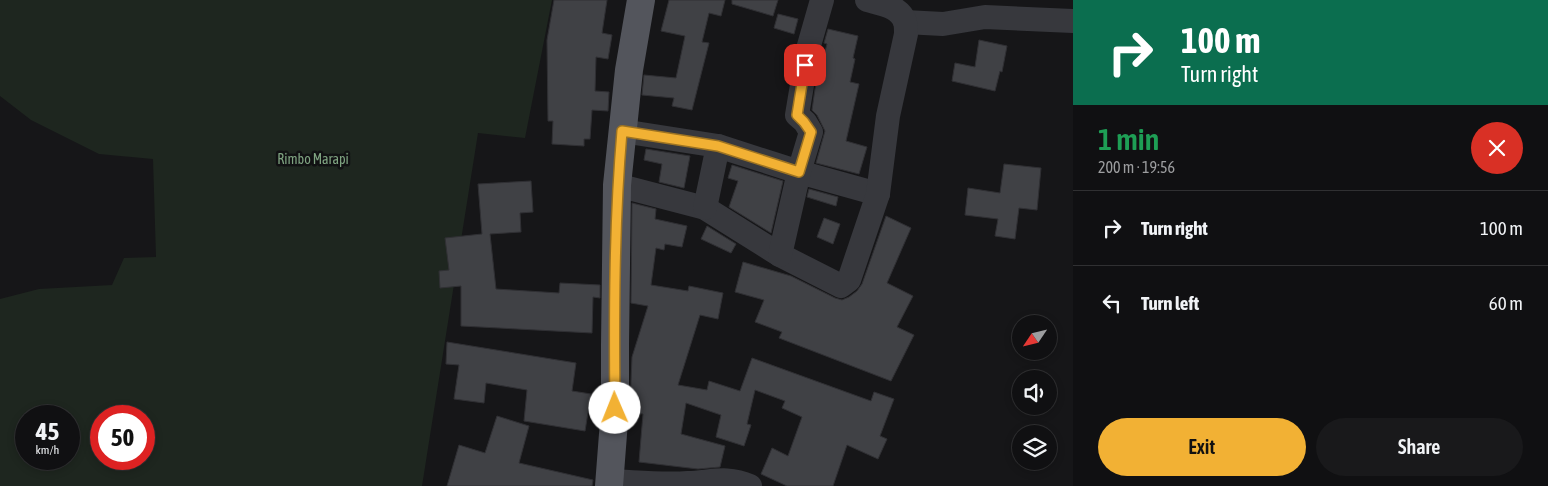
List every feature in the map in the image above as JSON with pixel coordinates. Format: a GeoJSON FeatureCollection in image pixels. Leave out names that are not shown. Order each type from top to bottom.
{"type":"FeatureCollection","features":[{"type":"Feature","properties":{"kind":"main road"},"geometry":{"type":"LineString","coordinates":[[610,484],[615,408],[614,345],[617,185],[629,70],[641,0]]}},
{"type":"Feature","properties":{"kind":"street"},"geometry":{"type":"LineString","coordinates":[[780,256],[799,172],[811,132],[797,115],[808,49],[822,0]]}},
{"type":"Feature","properties":{"kind":"street"},"geometry":{"type":"LineString","coordinates":[[617,185],[705,208],[780,256],[841,286],[849,280],[878,194],[888,116],[906,34],[905,22],[899,12],[888,6],[867,0]]}},
{"type":"Feature","properties":{"kind":"street"},"geometry":{"type":"LineString","coordinates":[[905,22],[943,24],[985,17],[1073,21]]}},
{"type":"Feature","properties":{"kind":"street"},"geometry":{"type":"LineString","coordinates":[[622,131],[718,146],[799,172],[878,194]]}},
{"type":"Feature","properties":{"kind":"street"},"geometry":{"type":"LineString","coordinates":[[705,208],[718,146]]}},
{"type":"Feature","properties":{"kind":"street"},"geometry":{"type":"LineString","coordinates":[[610,484],[688,484],[728,480],[738,481],[750,486]]}},
{"type":"Feature","properties":{"kind":"green space","name":"Rimbo Marapi"},"geometry":{"type":"Polygon","coordinates":[[[0,0],[552,0],[525,138],[478,133],[422,486],[0,486],[0,299],[39,289],[112,285],[124,258],[156,257],[153,159],[99,154],[31,120],[0,96],[0,0]]]}},
{"type":"Feature","properties":{"kind":"building"},"geometry":{"type":"Polygon","coordinates":[[[554,0],[607,0],[602,33],[612,35],[608,59],[596,57],[595,91],[609,92],[608,111],[592,110],[590,139],[584,139],[584,146],[552,144],[553,121],[548,121],[547,40],[554,0]]]}},
{"type":"Feature","properties":{"kind":"building"},"geometry":{"type":"Polygon","coordinates":[[[669,0],[725,0],[721,16],[709,13],[702,42],[709,43],[692,110],[672,106],[674,98],[642,95],[644,75],[676,78],[685,36],[661,31],[669,0]]]}},
{"type":"Feature","properties":{"kind":"building"},"geometry":{"type":"Polygon","coordinates":[[[732,0],[778,0],[773,16],[732,4],[732,0]]]}},
{"type":"Feature","properties":{"kind":"building"},"geometry":{"type":"Polygon","coordinates":[[[778,14],[798,19],[794,34],[774,28],[778,14]]]}},
{"type":"Feature","properties":{"kind":"building"},"geometry":{"type":"Polygon","coordinates":[[[828,29],[858,36],[850,82],[859,84],[846,141],[867,147],[859,174],[816,163],[825,131],[817,115],[812,110],[815,89],[827,44],[824,43],[828,29]]]}},
{"type":"Feature","properties":{"kind":"building"},"geometry":{"type":"Polygon","coordinates":[[[979,40],[1007,46],[1002,72],[1000,71],[995,91],[952,81],[955,63],[975,67],[979,40]]]}},
{"type":"Feature","properties":{"kind":"building"},"geometry":{"type":"Polygon","coordinates":[[[646,149],[690,156],[684,188],[659,182],[662,164],[644,160],[646,149]]]}},
{"type":"Feature","properties":{"kind":"building"},"geometry":{"type":"Polygon","coordinates":[[[1004,164],[1041,168],[1037,210],[1019,208],[1015,239],[995,236],[998,219],[965,215],[968,188],[1000,193],[1004,164]]]}},
{"type":"Feature","properties":{"kind":"building"},"geometry":{"type":"Polygon","coordinates":[[[732,165],[783,181],[771,233],[729,207],[738,181],[728,178],[732,165]]]}},
{"type":"Feature","properties":{"kind":"building"},"geometry":{"type":"Polygon","coordinates":[[[531,181],[533,212],[520,213],[521,232],[490,234],[496,289],[559,293],[560,283],[600,285],[600,298],[593,297],[592,333],[461,326],[461,286],[440,288],[439,271],[449,270],[445,238],[482,234],[478,184],[531,181]]]}},
{"type":"Feature","properties":{"kind":"building"},"geometry":{"type":"Polygon","coordinates":[[[809,189],[838,197],[836,206],[807,197],[809,189]]]}},
{"type":"Feature","properties":{"kind":"building"},"geometry":{"type":"Polygon","coordinates":[[[632,203],[656,209],[655,219],[687,226],[682,247],[665,244],[664,250],[656,248],[651,285],[688,291],[689,286],[723,293],[718,319],[700,315],[678,385],[707,390],[709,381],[740,391],[752,358],[871,401],[874,392],[894,399],[880,436],[887,439],[878,459],[847,445],[833,486],[787,486],[761,474],[772,448],[788,456],[802,417],[782,408],[785,401],[755,390],[747,424],[751,425],[744,446],[716,437],[721,415],[686,403],[681,434],[725,446],[720,467],[698,469],[639,462],[643,414],[630,413],[632,357],[648,306],[631,303],[632,203]]]}},
{"type":"Feature","properties":{"kind":"building"},"geometry":{"type":"Polygon","coordinates":[[[886,216],[911,228],[887,283],[913,296],[897,327],[914,335],[891,381],[779,338],[782,332],[755,322],[764,300],[735,292],[743,262],[791,276],[835,298],[842,300],[849,297],[862,284],[886,216]]]}},
{"type":"Feature","properties":{"kind":"building"},"geometry":{"type":"Polygon","coordinates":[[[824,218],[840,224],[833,244],[817,237],[824,218]]]}},
{"type":"Feature","properties":{"kind":"building"},"geometry":{"type":"Polygon","coordinates":[[[707,226],[736,244],[731,253],[701,239],[707,226]]]}},
{"type":"Feature","properties":{"kind":"building"},"geometry":{"type":"Polygon","coordinates":[[[447,342],[576,363],[572,391],[591,394],[585,431],[524,421],[527,390],[486,383],[484,403],[454,399],[459,365],[446,364],[447,342]]]}},
{"type":"Feature","properties":{"kind":"building"},"geometry":{"type":"Polygon","coordinates":[[[497,416],[529,426],[519,463],[593,480],[592,486],[447,486],[459,445],[485,453],[497,416]]]}},
{"type":"Feature","properties":{"kind":"route"},"geometry":{"type":"LineString","coordinates":[[615,408],[614,345],[617,185],[622,131],[718,146],[799,172],[811,132],[797,115],[805,65]]}}]}
